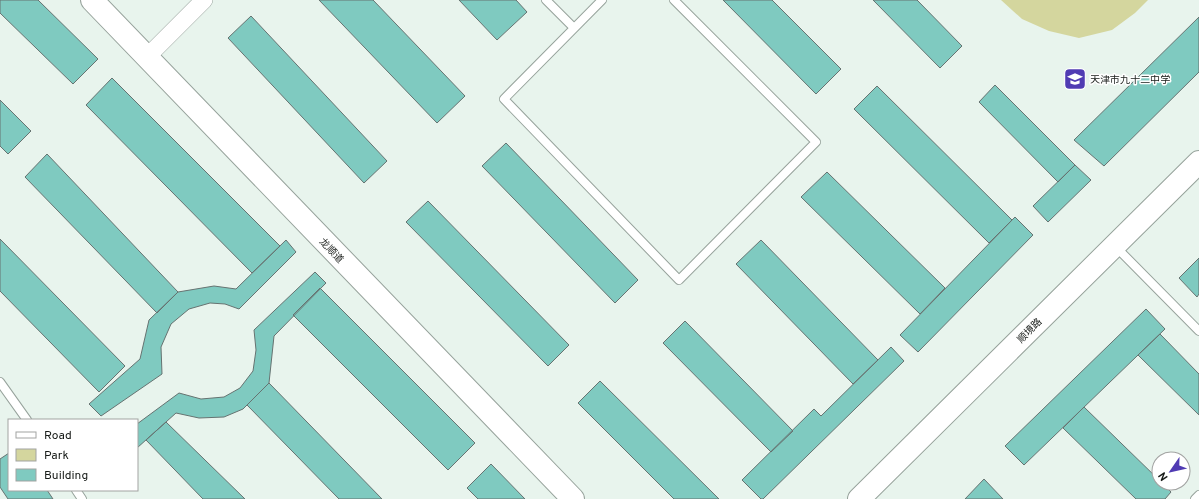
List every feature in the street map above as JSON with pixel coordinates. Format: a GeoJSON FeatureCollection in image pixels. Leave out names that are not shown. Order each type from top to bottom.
{"type":"FeatureCollection","features":[{"type":"Feature","properties":{"kind":"street","name":"龙顺道"},"geometry":{"type":"LineString","coordinates":[[92,0],[573,499]]}},
{"type":"Feature","properties":{"kind":"street"},"geometry":{"type":"LineString","coordinates":[[147,57],[204,0]]}},
{"type":"Feature","properties":{"kind":"street","name":"顺境路"},"geometry":{"type":"LineString","coordinates":[[859,499],[1199,162]]}},
{"type":"Feature","properties":{"kind":"lane"},"geometry":{"type":"LineString","coordinates":[[546,0],[574,28]]}},
{"type":"Feature","properties":{"kind":"lane"},"geometry":{"type":"LineString","coordinates":[[602,0],[504,99],[679,280],[816,142],[674,0]]}},
{"type":"Feature","properties":{"kind":"lane"},"geometry":{"type":"LineString","coordinates":[[1115,245],[1199,331]]}},
{"type":"Feature","properties":{"kind":"lane"},"geometry":{"type":"LineString","coordinates":[[0,382],[26,419]]}},
{"type":"Feature","properties":{"kind":"lane"},"geometry":{"type":"LineString","coordinates":[[1195,499],[1199,494]]}},
{"type":"Feature","properties":{"kind":"green space"},"geometry":{"type":"Polygon","coordinates":[[[1001,0],[1148,0],[1135,13],[1112,30],[1079,38],[1049,31],[1022,19],[1001,0]]]}},
{"type":"Feature","properties":{"kind":"building"},"geometry":{"type":"Polygon","coordinates":[[[0,0],[38,0],[98,59],[73,84],[0,13],[0,0]]]}},
{"type":"Feature","properties":{"kind":"building"},"geometry":{"type":"Polygon","coordinates":[[[319,0],[373,0],[465,96],[437,123],[319,0]]]}},
{"type":"Feature","properties":{"kind":"building"},"geometry":{"type":"Polygon","coordinates":[[[459,0],[516,0],[527,12],[497,40],[459,0]]]}},
{"type":"Feature","properties":{"kind":"building"},"geometry":{"type":"Polygon","coordinates":[[[723,0],[772,0],[841,69],[816,94],[723,0]]]}},
{"type":"Feature","properties":{"kind":"building"},"geometry":{"type":"Polygon","coordinates":[[[873,0],[917,0],[962,46],[940,68],[873,0]]]}},
{"type":"Feature","properties":{"kind":"building"},"geometry":{"type":"Polygon","coordinates":[[[251,16],[387,161],[364,183],[228,38],[251,16]]]}},
{"type":"Feature","properties":{"kind":"building"},"geometry":{"type":"Polygon","coordinates":[[[1199,17],[1199,72],[1104,166],[1074,140],[1199,17]]]}},
{"type":"Feature","properties":{"kind":"building"},"geometry":{"type":"Polygon","coordinates":[[[112,78],[280,246],[252,273],[86,105],[112,78]]]}},
{"type":"Feature","properties":{"kind":"building"},"geometry":{"type":"Polygon","coordinates":[[[995,85],[1075,165],[1058,182],[979,102],[995,85]]]}},
{"type":"Feature","properties":{"kind":"building"},"geometry":{"type":"Polygon","coordinates":[[[877,86],[1012,220],[989,243],[854,109],[877,86]]]}},
{"type":"Feature","properties":{"kind":"building"},"geometry":{"type":"Polygon","coordinates":[[[0,100],[31,131],[8,154],[0,146],[0,100]]]}},
{"type":"Feature","properties":{"kind":"building"},"geometry":{"type":"Polygon","coordinates":[[[506,143],[638,280],[615,303],[482,166],[506,143]]]}},
{"type":"Feature","properties":{"kind":"building"},"geometry":{"type":"Polygon","coordinates":[[[47,154],[178,292],[157,313],[25,177],[47,154]]]}},
{"type":"Feature","properties":{"kind":"building"},"geometry":{"type":"Polygon","coordinates":[[[1075,165],[1091,180],[1048,222],[1033,206],[1075,165]]]}},
{"type":"Feature","properties":{"kind":"building"},"geometry":{"type":"Polygon","coordinates":[[[827,172],[945,288],[920,314],[801,197],[827,172]]]}},
{"type":"Feature","properties":{"kind":"building"},"geometry":{"type":"Polygon","coordinates":[[[428,201],[569,345],[548,366],[406,222],[428,201]]]}},
{"type":"Feature","properties":{"kind":"building"},"geometry":{"type":"Polygon","coordinates":[[[1015,217],[1033,235],[918,352],[900,335],[1015,217]]]}},
{"type":"Feature","properties":{"kind":"building"},"geometry":{"type":"Polygon","coordinates":[[[0,239],[125,366],[99,392],[0,291],[0,239]]]}},
{"type":"Feature","properties":{"kind":"building"},"geometry":{"type":"Polygon","coordinates":[[[286,240],[296,252],[239,309],[225,304],[210,303],[189,309],[171,324],[161,347],[162,374],[101,416],[89,404],[140,359],[149,320],[178,292],[214,286],[236,289],[286,240]]]}},
{"type":"Feature","properties":{"kind":"building"},"geometry":{"type":"Polygon","coordinates":[[[761,240],[878,360],[853,384],[736,264],[761,240]]]}},
{"type":"Feature","properties":{"kind":"building"},"geometry":{"type":"Polygon","coordinates":[[[1199,258],[1199,294],[1197,297],[1179,278],[1199,258]]]}},
{"type":"Feature","properties":{"kind":"building"},"geometry":{"type":"Polygon","coordinates":[[[315,272],[326,283],[274,336],[269,383],[243,409],[224,417],[199,418],[176,413],[138,447],[138,423],[179,393],[201,399],[224,397],[240,388],[253,371],[256,350],[254,330],[315,272]]]}},
{"type":"Feature","properties":{"kind":"building"},"geometry":{"type":"Polygon","coordinates":[[[320,288],[475,443],[448,470],[293,315],[320,288]]]}},
{"type":"Feature","properties":{"kind":"building"},"geometry":{"type":"Polygon","coordinates":[[[1146,309],[1165,329],[1024,465],[1005,446],[1146,309]]]}},
{"type":"Feature","properties":{"kind":"building"},"geometry":{"type":"Polygon","coordinates":[[[685,321],[793,431],[771,452],[663,343],[685,321]]]}},
{"type":"Feature","properties":{"kind":"building"},"geometry":{"type":"Polygon","coordinates":[[[1160,334],[1199,374],[1199,415],[1138,355],[1160,334]]]}},
{"type":"Feature","properties":{"kind":"building"},"geometry":{"type":"Polygon","coordinates":[[[891,347],[904,361],[763,499],[761,499],[742,480],[814,409],[821,416],[891,347]]]}},
{"type":"Feature","properties":{"kind":"building"},"geometry":{"type":"Polygon","coordinates":[[[600,381],[719,499],[674,499],[578,403],[600,381]]]}},
{"type":"Feature","properties":{"kind":"building"},"geometry":{"type":"Polygon","coordinates":[[[269,383],[382,499],[339,499],[247,405],[269,383]]]}},
{"type":"Feature","properties":{"kind":"building"},"geometry":{"type":"Polygon","coordinates":[[[1084,407],[1151,472],[1151,491],[1171,492],[1165,499],[1136,499],[1063,428],[1084,407]]]}},
{"type":"Feature","properties":{"kind":"building"},"geometry":{"type":"Polygon","coordinates":[[[166,422],[245,499],[203,499],[146,440],[166,422]]]}},
{"type":"Feature","properties":{"kind":"building"},"geometry":{"type":"Polygon","coordinates":[[[8,454],[8,491],[48,491],[53,499],[8,499],[0,487],[0,459],[8,454]]]}},
{"type":"Feature","properties":{"kind":"building"},"geometry":{"type":"Polygon","coordinates":[[[491,464],[525,499],[478,499],[467,488],[491,464]]]}},
{"type":"Feature","properties":{"kind":"building"},"geometry":{"type":"Polygon","coordinates":[[[984,479],[1003,499],[965,499],[984,479]]]}},
{"type":"Feature","properties":{"kind":"place","name":"天津市九十二中学"},"geometry":{"type":"Point","coordinates":[1075,79]}}]}
